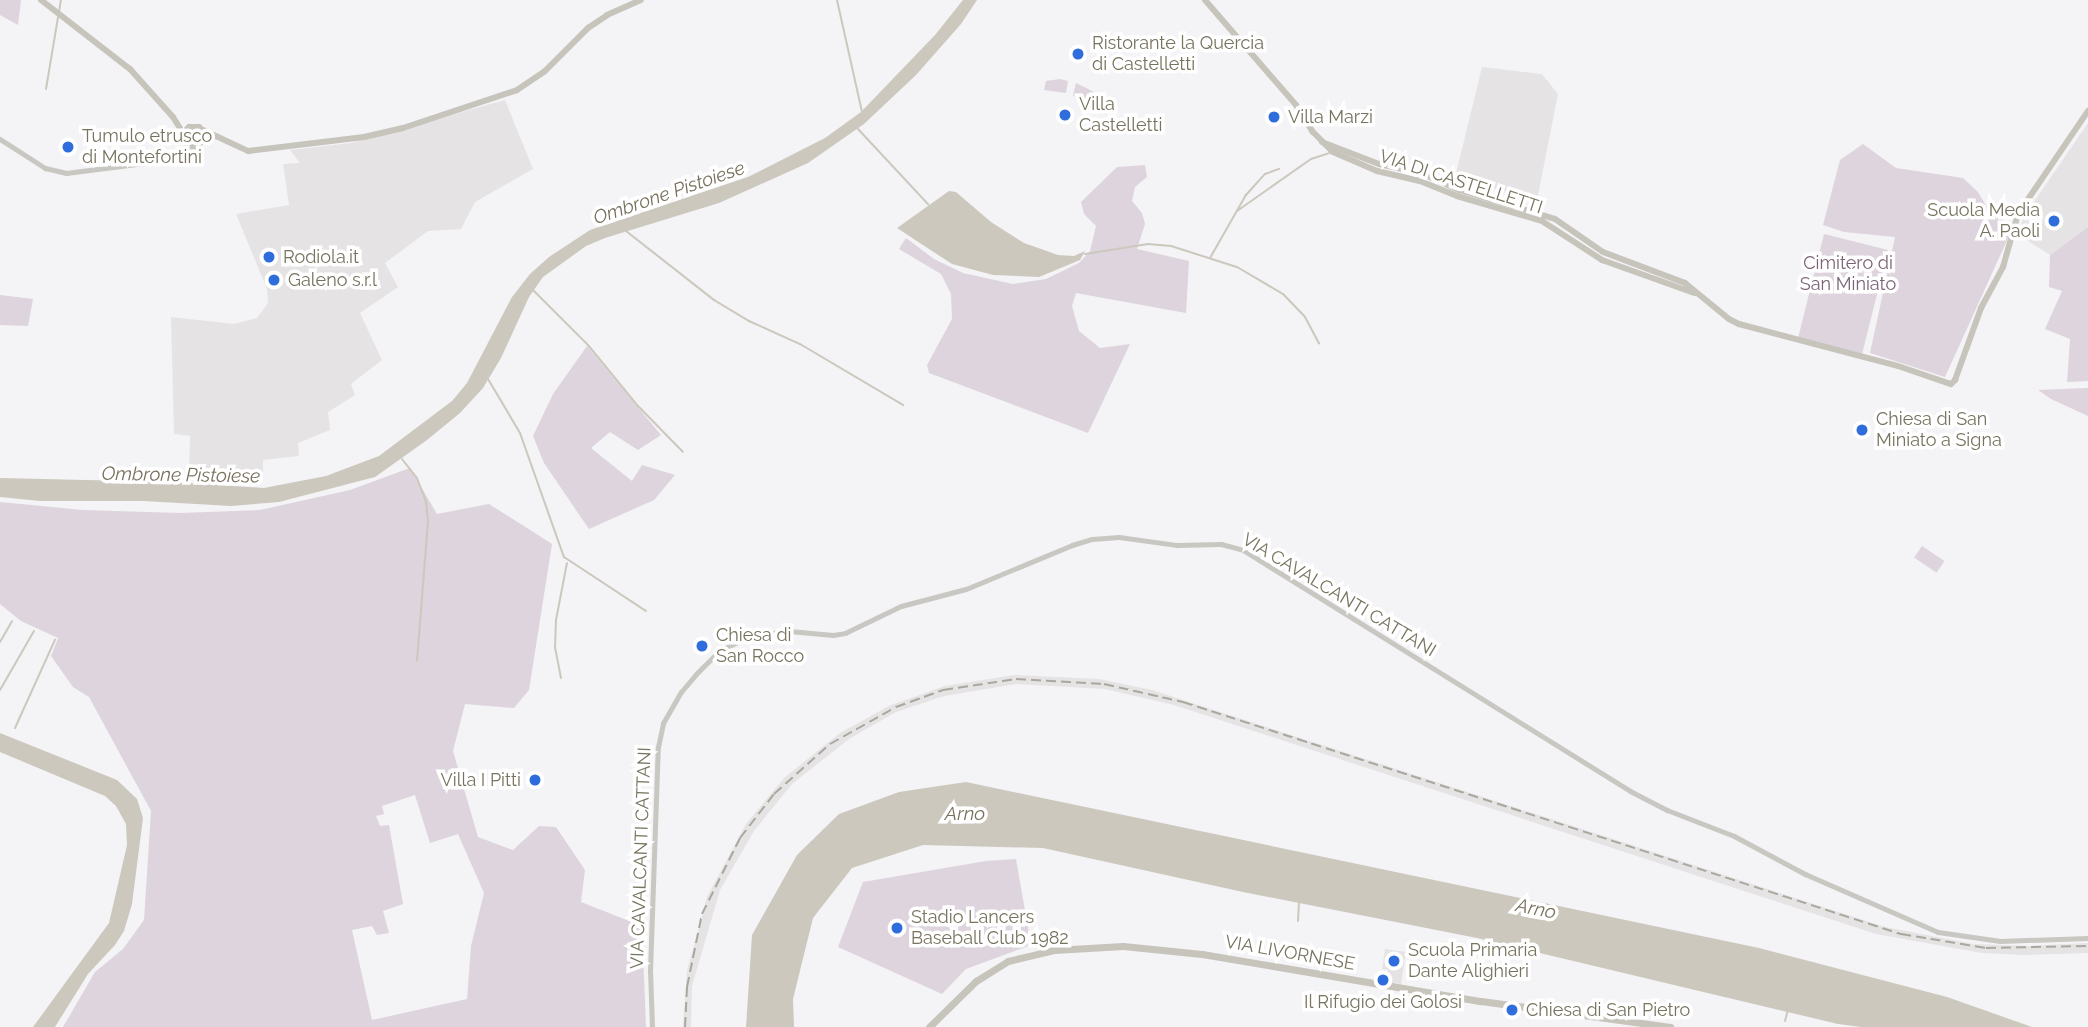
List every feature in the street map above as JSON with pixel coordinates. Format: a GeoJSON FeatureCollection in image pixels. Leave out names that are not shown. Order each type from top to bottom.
{"type":"FeatureCollection","features":[{"type":"Feature","properties":{"kind":"main road"},"geometry":{"type":"LineString","coordinates":[[41,0],[130,69],[173,117],[183,134],[184,143],[189,147],[198,147],[205,140],[219,136]]}},
{"type":"Feature","properties":{"kind":"main road"},"geometry":{"type":"LineString","coordinates":[[173,117],[189,127],[199,127],[248,151],[364,137],[503,96],[545,71],[588,28],[607,15],[641,0]]}},
{"type":"Feature","properties":{"kind":"main road","name":"VIA DI CASTELLETTI"},"geometry":{"type":"LineString","coordinates":[[1205,0],[1333,152],[1377,170],[1420,181],[1457,196],[1542,221],[1602,260],[1707,298],[1728,319],[1739,324],[1898,366],[1947,383],[1957,368],[1981,308],[2003,267],[2018,215],[2088,111]]}},
{"type":"Feature","properties":{"kind":"main road"},"geometry":{"type":"LineString","coordinates":[[183,134],[189,127]]}},
{"type":"Feature","properties":{"kind":"main road"},"geometry":{"type":"LineString","coordinates":[[203,131],[205,140]]}},
{"type":"Feature","properties":{"kind":"main road","name":"VIA LIVORNESE"},"geometry":{"type":"LineString","coordinates":[[929,1027],[976,981],[1009,961],[1055,950],[1123,946],[1202,954],[1481,1001],[1670,1027]]}},
{"type":"Feature","properties":{"kind":"street"},"geometry":{"type":"LineString","coordinates":[[0,139],[46,168],[66,173],[176,159],[185,155],[189,147]]}},
{"type":"Feature","properties":{"kind":"street","name":"VIA CAVALCANTI CATTANI"},"geometry":{"type":"LineString","coordinates":[[652,1027],[650,971],[658,747],[663,723],[688,683],[719,651],[752,635],[789,631],[833,635],[845,633],[901,606],[966,589],[1092,539],[1119,537],[1177,545],[1233,546],[1262,561],[1630,791],[1667,810],[1734,836],[1805,874],[1938,932],[1959,937],[2043,941],[2088,938]]}},
{"type":"Feature","properties":{"kind":"shaded area"},"geometry":{"type":"Polygon","coordinates":[[[1482,67],[1542,74],[1558,94],[1537,200],[1455,178],[1482,67]]]}},
{"type":"Feature","properties":{"kind":"shaded area"},"geometry":{"type":"Polygon","coordinates":[[[505,100],[533,169],[475,202],[461,229],[428,231],[385,263],[398,287],[360,313],[382,360],[351,384],[355,395],[328,412],[330,430],[298,443],[299,456],[263,460],[263,479],[189,472],[190,436],[174,434],[171,317],[234,324],[257,318],[268,303],[267,289],[236,214],[289,205],[283,164],[300,163],[290,150],[351,143],[505,100]]]}},
{"type":"Feature","properties":{"kind":"shaded area"},"geometry":{"type":"Polygon","coordinates":[[[2088,123],[2088,227],[2050,255],[2019,235],[2023,218],[2088,123]]]}},
{"type":"Feature","properties":{"kind":"shaded area"},"geometry":{"type":"Polygon","coordinates":[[[1014,675],[1099,679],[1152,690],[1885,927],[1973,944],[2029,946],[2088,943],[2088,953],[1982,953],[1876,934],[1174,705],[1105,689],[1016,684],[944,696],[896,712],[849,739],[792,784],[754,831],[720,890],[692,986],[691,1027],[683,1027],[687,971],[707,897],[746,824],[784,778],[840,733],[891,705],[945,686],[1014,675]]]}},
{"type":"Feature","properties":{"kind":"shaded area","name":"Scuola Primaria Dante Alighieri"},"geometry":{"type":"Polygon","coordinates":[[[1385,949],[1406,952],[1401,984],[1386,982],[1388,970],[1382,969],[1385,949]]]}},
{"type":"Feature","properties":{"kind":"green space"},"geometry":{"type":"Polygon","coordinates":[[[0,0],[21,0],[18,25],[0,15],[0,0]]]}},
{"type":"Feature","properties":{"kind":"green space"},"geometry":{"type":"Polygon","coordinates":[[[1046,81],[1068,81],[1066,93],[1044,90],[1046,81]]]}},
{"type":"Feature","properties":{"kind":"green space"},"geometry":{"type":"Polygon","coordinates":[[[1076,83],[1096,93],[1094,102],[1073,95],[1076,83]]]}},
{"type":"Feature","properties":{"kind":"green space"},"geometry":{"type":"Polygon","coordinates":[[[1863,144],[1896,168],[1963,178],[1978,192],[1991,214],[2014,225],[1945,377],[1870,353],[1895,237],[1844,232],[1823,225],[1840,160],[1863,144]]]}},
{"type":"Feature","properties":{"kind":"green space"},"geometry":{"type":"Polygon","coordinates":[[[1145,165],[1147,177],[1135,187],[1132,201],[1142,213],[1145,224],[1137,249],[1189,261],[1186,313],[1076,293],[1072,306],[1079,331],[1100,348],[1130,344],[1088,433],[929,373],[927,365],[952,319],[951,294],[941,274],[899,249],[906,238],[934,259],[963,273],[1013,284],[1046,279],[1079,263],[1090,251],[1096,226],[1084,214],[1081,202],[1117,167],[1145,165]]]}},
{"type":"Feature","properties":{"kind":"green space"},"geometry":{"type":"Polygon","coordinates":[[[2088,227],[2088,381],[2067,382],[2070,339],[2045,329],[2062,291],[2049,287],[2050,255],[2088,227]]]}},
{"type":"Feature","properties":{"kind":"green space","name":"Cimitero di San Miniato"},"geometry":{"type":"Polygon","coordinates":[[[1824,234],[1888,250],[1862,354],[1798,338],[1824,234]]]}},
{"type":"Feature","properties":{"kind":"green space"},"geometry":{"type":"Polygon","coordinates":[[[0,295],[33,299],[28,326],[0,325],[0,295]]]}},
{"type":"Feature","properties":{"kind":"green space"},"geometry":{"type":"Polygon","coordinates":[[[587,346],[661,435],[638,450],[610,432],[591,448],[632,481],[642,465],[675,475],[654,500],[589,529],[544,463],[533,436],[553,394],[587,346]]]}},
{"type":"Feature","properties":{"kind":"green space"},"geometry":{"type":"Polygon","coordinates":[[[2088,388],[2088,416],[2038,390],[2088,388]]]}},
{"type":"Feature","properties":{"kind":"green space"},"geometry":{"type":"Polygon","coordinates":[[[410,468],[437,514],[489,504],[552,544],[529,690],[514,708],[465,704],[453,751],[478,837],[513,850],[539,826],[556,827],[585,870],[581,902],[642,926],[646,1027],[63,1027],[95,972],[123,949],[144,920],[151,811],[89,697],[73,687],[51,656],[58,638],[21,621],[0,604],[0,502],[83,510],[180,513],[260,510],[350,490],[410,468]],[[415,795],[382,806],[384,814],[376,816],[380,826],[389,825],[403,904],[383,911],[389,933],[377,935],[372,926],[352,930],[372,1020],[467,999],[471,946],[484,893],[458,834],[430,843],[415,795]]]}},
{"type":"Feature","properties":{"kind":"green space"},"geometry":{"type":"Polygon","coordinates":[[[1922,546],[1944,561],[1937,573],[1914,558],[1922,546]]]}},
{"type":"Feature","properties":{"kind":"green space"},"geometry":{"type":"Polygon","coordinates":[[[1016,859],[1031,945],[966,969],[942,994],[838,947],[863,882],[986,861],[1016,859]]]}},
{"type":"Feature","properties":{"kind":"water"},"geometry":{"type":"Polygon","coordinates":[[[963,0],[977,0],[961,24],[916,75],[864,124],[808,163],[719,203],[586,246],[543,277],[529,297],[501,358],[483,388],[460,413],[375,477],[279,502],[231,506],[144,501],[40,501],[0,497],[0,478],[172,482],[264,488],[326,476],[379,456],[452,401],[467,383],[512,297],[530,274],[549,257],[590,230],[748,177],[825,138],[861,112],[935,35],[963,0]]]}},
{"type":"Feature","properties":{"kind":"water"},"geometry":{"type":"Polygon","coordinates":[[[949,191],[956,192],[991,222],[1024,243],[1058,255],[1074,256],[1085,251],[1080,260],[1039,277],[993,275],[952,264],[897,228],[949,191]]]}},
{"type":"Feature","properties":{"kind":"water"},"geometry":{"type":"Polygon","coordinates":[[[0,733],[117,780],[137,799],[143,818],[132,904],[124,931],[88,974],[55,1027],[33,1027],[109,923],[127,845],[126,824],[116,806],[105,796],[0,752],[0,733]]]}},
{"type":"Feature","properties":{"kind":"water","name":"Arno"},"geometry":{"type":"Polygon","coordinates":[[[966,782],[1759,948],[1947,997],[2032,1027],[1861,1027],[1838,1024],[1477,938],[1243,892],[1043,848],[923,845],[852,868],[813,918],[793,999],[794,1027],[746,1027],[752,935],[797,855],[839,814],[899,792],[966,782]]]}},
{"type":"Feature","properties":{"kind":"waterway"},"geometry":{"type":"LineString","coordinates":[[59,12],[61,0]]}},
{"type":"Feature","properties":{"kind":"waterway"},"geometry":{"type":"LineString","coordinates":[[837,0],[862,112]]}},
{"type":"Feature","properties":{"kind":"waterway"},"geometry":{"type":"LineString","coordinates":[[46,89],[58,17]]}},
{"type":"Feature","properties":{"kind":"waterway"},"geometry":{"type":"LineString","coordinates":[[858,129],[928,204]]}},
{"type":"Feature","properties":{"kind":"waterway"},"geometry":{"type":"LineString","coordinates":[[1237,211],[1311,159],[1329,153]]}},
{"type":"Feature","properties":{"kind":"waterway"},"geometry":{"type":"LineString","coordinates":[[1210,258],[1246,195],[1265,174],[1279,169]]}},
{"type":"Feature","properties":{"kind":"waterway"},"geometry":{"type":"LineString","coordinates":[[626,231],[714,300],[749,321],[800,344],[903,405]]}},
{"type":"Feature","properties":{"kind":"waterway"},"geometry":{"type":"LineString","coordinates":[[1085,254],[1148,244],[1171,246],[1237,267],[1283,294],[1305,317],[1319,343]]}},
{"type":"Feature","properties":{"kind":"waterway"},"geometry":{"type":"LineString","coordinates":[[532,289],[588,345],[638,406],[683,452]]}},
{"type":"Feature","properties":{"kind":"waterway"},"geometry":{"type":"LineString","coordinates":[[488,379],[520,433],[564,557],[646,611]]}},
{"type":"Feature","properties":{"kind":"waterway"},"geometry":{"type":"LineString","coordinates":[[402,459],[417,478],[426,502],[428,521],[417,661]]}},
{"type":"Feature","properties":{"kind":"waterway"},"geometry":{"type":"LineString","coordinates":[[561,678],[555,648],[556,620],[567,563]]}},
{"type":"Feature","properties":{"kind":"waterway"},"geometry":{"type":"LineString","coordinates":[[0,642],[12,621]]}},
{"type":"Feature","properties":{"kind":"waterway"},"geometry":{"type":"LineString","coordinates":[[0,690],[34,631]]}},
{"type":"Feature","properties":{"kind":"waterway"},"geometry":{"type":"LineString","coordinates":[[15,728],[55,640]]}},
{"type":"Feature","properties":{"kind":"waterway"},"geometry":{"type":"LineString","coordinates":[[1298,921],[1299,903]]}},
{"type":"Feature","properties":{"kind":"waterway"},"geometry":{"type":"LineString","coordinates":[[1785,1021],[1788,1010]]}},
{"type":"Feature","properties":{"kind":"railway"},"geometry":{"type":"LineString","coordinates":[[685,1027],[687,987],[702,914],[740,838],[774,794],[830,744],[896,707],[943,690],[1016,679],[1104,684],[1183,702],[1901,934],[1986,948],[2088,946]]}},
{"type":"Feature","properties":{"kind":"place","name":"Ristorante la Quercia di Castelletti"},"geometry":{"type":"Point","coordinates":[1078,54]}},
{"type":"Feature","properties":{"kind":"place","name":"Villa Castelletti"},"geometry":{"type":"Point","coordinates":[1065,115]}},
{"type":"Feature","properties":{"kind":"place","name":"Villa Marzi"},"geometry":{"type":"Point","coordinates":[1274,117]}},
{"type":"Feature","properties":{"kind":"place","name":"Tumulo etrusco di Montefortini"},"geometry":{"type":"Point","coordinates":[68,147]}},
{"type":"Feature","properties":{"kind":"place","name":"Scuola Media A. Paoli"},"geometry":{"type":"Point","coordinates":[2054,221]}},
{"type":"Feature","properties":{"kind":"place","name":"Rodiola.it"},"geometry":{"type":"Point","coordinates":[269,257]}},
{"type":"Feature","properties":{"kind":"place","name":"Galeno s.r.l"},"geometry":{"type":"Point","coordinates":[274,280]}},
{"type":"Feature","properties":{"kind":"place","name":"Chiesa di San Miniato a Signa"},"geometry":{"type":"Point","coordinates":[1862,430]}},
{"type":"Feature","properties":{"kind":"place","name":"Chiesa di San Rocco"},"geometry":{"type":"Point","coordinates":[702,646]}},
{"type":"Feature","properties":{"kind":"place","name":"Villa I Pitti"},"geometry":{"type":"Point","coordinates":[535,780]}},
{"type":"Feature","properties":{"kind":"place","name":"Stadio Lancers Baseball Club 1982"},"geometry":{"type":"Point","coordinates":[897,928]}},
{"type":"Feature","properties":{"kind":"place","name":"Scuola Primaria Dante Alighieri"},"geometry":{"type":"Point","coordinates":[1394,961]}},
{"type":"Feature","properties":{"kind":"place","name":"Il Rifugio dei Golosi"},"geometry":{"type":"Point","coordinates":[1383,980]}},
{"type":"Feature","properties":{"kind":"place","name":"Chiesa di San Pietro"},"geometry":{"type":"Point","coordinates":[1512,1010]}},
{"type":"Feature","properties":{"kind":"water label","name":"Ombrone Pistoiese"},"geometry":{"type":"Point","coordinates":[669,193]}},
{"type":"Feature","properties":{"kind":"water label","name":"Ombrone Pistoiese"},"geometry":{"type":"Point","coordinates":[181,475]}}]}
